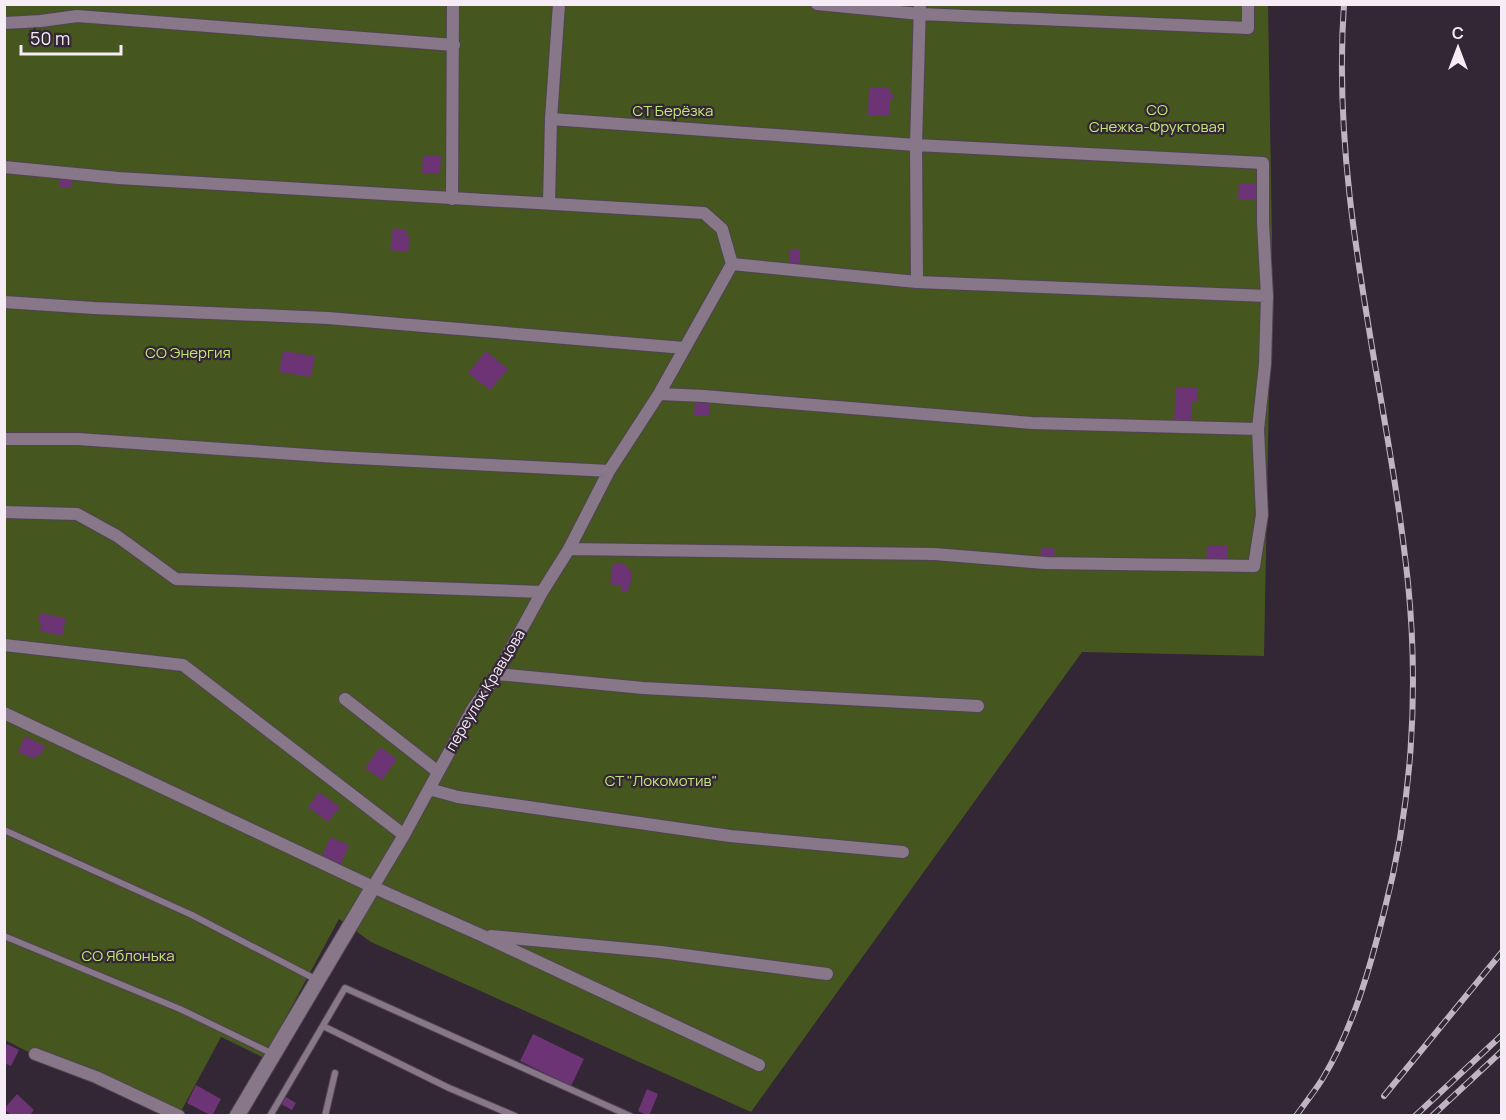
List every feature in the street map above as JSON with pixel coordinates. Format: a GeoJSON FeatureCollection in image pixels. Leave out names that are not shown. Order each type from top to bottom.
{"type":"FeatureCollection","features":[{"type":"Feature","properties":{"kind":"street"},"geometry":{"type":"LineString","coordinates":[[452,199],[453,4]]}},
{"type":"Feature","properties":{"kind":"street"},"geometry":{"type":"LineString","coordinates":[[549,203],[551,119],[559,4]]}},
{"type":"Feature","properties":{"kind":"street"},"geometry":{"type":"LineString","coordinates":[[817,4],[1248,28],[1248,4]]}},
{"type":"Feature","properties":{"kind":"street"},"geometry":{"type":"LineString","coordinates":[[916,282],[916,145],[920,9]]}},
{"type":"Feature","properties":{"kind":"street"},"geometry":{"type":"LineString","coordinates":[[4,23],[76,16],[454,45]]}},
{"type":"Feature","properties":{"kind":"street"},"geometry":{"type":"LineString","coordinates":[[551,119],[916,145],[1263,163],[1263,223],[1267,296],[1265,364],[1258,429],[1262,515],[1254,566],[1045,563],[934,554],[569,549]]}},
{"type":"Feature","properties":{"kind":"street"},"geometry":{"type":"LineString","coordinates":[[4,167],[118,178],[704,213],[722,229],[732,264],[916,282],[1267,296]]}},
{"type":"Feature","properties":{"kind":"street","name":"переулок Кравцова"},"geometry":{"type":"LineString","coordinates":[[237,1116],[404,835],[472,710],[497,674],[542,592],[569,549],[609,471],[659,394],[732,264]]}},
{"type":"Feature","properties":{"kind":"street"},"geometry":{"type":"LineString","coordinates":[[4,302],[328,318],[684,348]]}},
{"type":"Feature","properties":{"kind":"street"},"geometry":{"type":"LineString","coordinates":[[659,394],[1032,423],[1258,429]]}},
{"type":"Feature","properties":{"kind":"street"},"geometry":{"type":"LineString","coordinates":[[4,439],[78,440],[337,457],[609,471]]}},
{"type":"Feature","properties":{"kind":"street"},"geometry":{"type":"LineString","coordinates":[[4,512],[76,514],[117,536],[176,579],[542,592]]}},
{"type":"Feature","properties":{"kind":"street"},"geometry":{"type":"LineString","coordinates":[[4,645],[183,665],[404,835]]}},
{"type":"Feature","properties":{"kind":"street"},"geometry":{"type":"LineString","coordinates":[[497,674],[643,688],[978,706]]}},
{"type":"Feature","properties":{"kind":"street"},"geometry":{"type":"LineString","coordinates":[[345,699],[437,771]]}},
{"type":"Feature","properties":{"kind":"street"},"geometry":{"type":"LineString","coordinates":[[4,713],[759,1065]]}},
{"type":"Feature","properties":{"kind":"street"},"geometry":{"type":"LineString","coordinates":[[429,789],[458,797],[730,836],[903,852]]}},
{"type":"Feature","properties":{"kind":"street"},"geometry":{"type":"LineString","coordinates":[[481,935],[661,952],[827,974]]}},
{"type":"Feature","properties":{"kind":"street"},"geometry":{"type":"LineString","coordinates":[[36,1054],[96,1077],[179,1116]]}},
{"type":"Feature","properties":{"kind":"lane"},"geometry":{"type":"LineString","coordinates":[[4,830],[192,915],[319,981]]}},
{"type":"Feature","properties":{"kind":"lane"},"geometry":{"type":"LineString","coordinates":[[4,936],[180,1010],[273,1054]]}},
{"type":"Feature","properties":{"kind":"lane"},"geometry":{"type":"LineString","coordinates":[[270,1116],[345,988],[630,1116]]}},
{"type":"Feature","properties":{"kind":"lane"},"geometry":{"type":"LineString","coordinates":[[323,1026],[449,1088],[515,1116]]}},
{"type":"Feature","properties":{"kind":"lane"},"geometry":{"type":"LineString","coordinates":[[325,1116],[335,1073]]}},
{"type":"Feature","properties":{"kind":"green space"},"geometry":{"type":"Polygon","coordinates":[[[4,5],[1268,5],[1272,236],[1264,656],[1082,652],[751,1112],[371,942],[339,919],[264,1058],[221,1037],[179,1115],[34,1055],[5,1040],[4,5]]]}},
{"type":"Feature","properties":{"kind":"building"},"geometry":{"type":"Polygon","coordinates":[[[869,88],[890,88],[890,94],[894,94],[893,100],[889,100],[889,116],[868,115],[869,88]]]}},
{"type":"Feature","properties":{"kind":"building"},"geometry":{"type":"Polygon","coordinates":[[[423,155],[441,155],[440,174],[422,173],[423,155]]]}},
{"type":"Feature","properties":{"kind":"building"},"geometry":{"type":"Polygon","coordinates":[[[60,177],[72,178],[72,188],[59,187],[60,177]]]}},
{"type":"Feature","properties":{"kind":"building"},"geometry":{"type":"Polygon","coordinates":[[[1239,183],[1261,184],[1260,200],[1238,199],[1239,183]]]}},
{"type":"Feature","properties":{"kind":"building"},"geometry":{"type":"Polygon","coordinates":[[[393,228],[407,230],[406,236],[410,236],[408,252],[390,250],[393,228]]]}},
{"type":"Feature","properties":{"kind":"building"},"geometry":{"type":"Polygon","coordinates":[[[790,249],[800,249],[800,265],[789,264],[790,249]]]}},
{"type":"Feature","properties":{"kind":"building"},"geometry":{"type":"Polygon","coordinates":[[[283,351],[315,356],[311,377],[279,372],[283,351]]]}},
{"type":"Feature","properties":{"kind":"building"},"geometry":{"type":"Polygon","coordinates":[[[486,351],[508,369],[490,390],[468,373],[486,351]]]}},
{"type":"Feature","properties":{"kind":"building"},"geometry":{"type":"Polygon","coordinates":[[[1176,387],[1198,388],[1197,402],[1192,402],[1191,421],[1174,420],[1176,387]]]}},
{"type":"Feature","properties":{"kind":"building"},"geometry":{"type":"Polygon","coordinates":[[[695,402],[710,403],[709,416],[694,415],[695,402]]]}},
{"type":"Feature","properties":{"kind":"building"},"geometry":{"type":"Polygon","coordinates":[[[1207,546],[1227,546],[1227,561],[1206,561],[1207,546]]]}},
{"type":"Feature","properties":{"kind":"building"},"geometry":{"type":"Polygon","coordinates":[[[1042,547],[1055,549],[1054,558],[1040,556],[1042,547]]]}},
{"type":"Feature","properties":{"kind":"building"},"geometry":{"type":"Polygon","coordinates":[[[613,563],[627,565],[627,569],[632,570],[630,587],[627,591],[622,591],[621,586],[610,584],[613,563]]]}},
{"type":"Feature","properties":{"kind":"building"},"geometry":{"type":"Polygon","coordinates":[[[40,613],[66,618],[62,636],[40,631],[41,624],[38,620],[40,613]]]}},
{"type":"Feature","properties":{"kind":"building"},"geometry":{"type":"Polygon","coordinates":[[[25,736],[45,746],[40,756],[36,755],[34,759],[18,752],[25,736]]]}},
{"type":"Feature","properties":{"kind":"building"},"geometry":{"type":"Polygon","coordinates":[[[380,747],[397,759],[382,780],[365,768],[380,747]]]}},
{"type":"Feature","properties":{"kind":"building"},"geometry":{"type":"Polygon","coordinates":[[[319,792],[340,807],[328,822],[308,807],[319,792]]]}},
{"type":"Feature","properties":{"kind":"building"},"geometry":{"type":"Polygon","coordinates":[[[330,837],[349,845],[341,864],[322,856],[330,837]]]}},
{"type":"Feature","properties":{"kind":"building"},"geometry":{"type":"Polygon","coordinates":[[[533,1034],[584,1059],[571,1086],[520,1061],[533,1034]]]}},
{"type":"Feature","properties":{"kind":"building"},"geometry":{"type":"Polygon","coordinates":[[[7,1044],[19,1050],[11,1066],[4,1063],[4,1048],[7,1044]]]}},
{"type":"Feature","properties":{"kind":"building"},"geometry":{"type":"Polygon","coordinates":[[[196,1085],[221,1099],[212,1116],[187,1103],[196,1085]]]}},
{"type":"Feature","properties":{"kind":"building"},"geometry":{"type":"Polygon","coordinates":[[[647,1089],[658,1094],[649,1116],[638,1111],[647,1089]]]}},
{"type":"Feature","properties":{"kind":"building"},"geometry":{"type":"Polygon","coordinates":[[[17,1094],[34,1110],[29,1116],[12,1116],[4,1109],[17,1094]]]}},
{"type":"Feature","properties":{"kind":"building"},"geometry":{"type":"Polygon","coordinates":[[[286,1097],[296,1103],[292,1110],[281,1104],[286,1097]]]}},
{"type":"Feature","properties":{"kind":"railway"},"geometry":{"type":"LineString","coordinates":[[1296,1116],[1334,1059],[1360,997],[1373,955],[1394,872],[1401,831],[1411,749],[1413,707],[1408,583],[1388,439],[1363,295],[1345,150],[1342,77],[1344,4]]}},
{"type":"Feature","properties":{"kind":"railway"},"geometry":{"type":"LineString","coordinates":[[1384,1096],[1502,952]]}},
{"type":"Feature","properties":{"kind":"railway"},"geometry":{"type":"LineString","coordinates":[[1415,1116],[1502,1035]]}},
{"type":"Feature","properties":{"kind":"railway"},"geometry":{"type":"LineString","coordinates":[[1432,1116],[1502,1051]]}},
{"type":"Feature","properties":{"kind":"park label","name":"СТ Берёзка"},"geometry":{"type":"Point","coordinates":[673,110]}},
{"type":"Feature","properties":{"kind":"park label","name":"СО Снежка-Фруктовая"},"geometry":{"type":"Point","coordinates":[1157,118]}},
{"type":"Feature","properties":{"kind":"park label","name":"СО Энергия"},"geometry":{"type":"Point","coordinates":[188,352]}},
{"type":"Feature","properties":{"kind":"park label","name":"СТ \"Локомотив\""},"geometry":{"type":"Point","coordinates":[661,780]}},
{"type":"Feature","properties":{"kind":"park label","name":"СО Яблонька"},"geometry":{"type":"Point","coordinates":[128,955]}}]}
